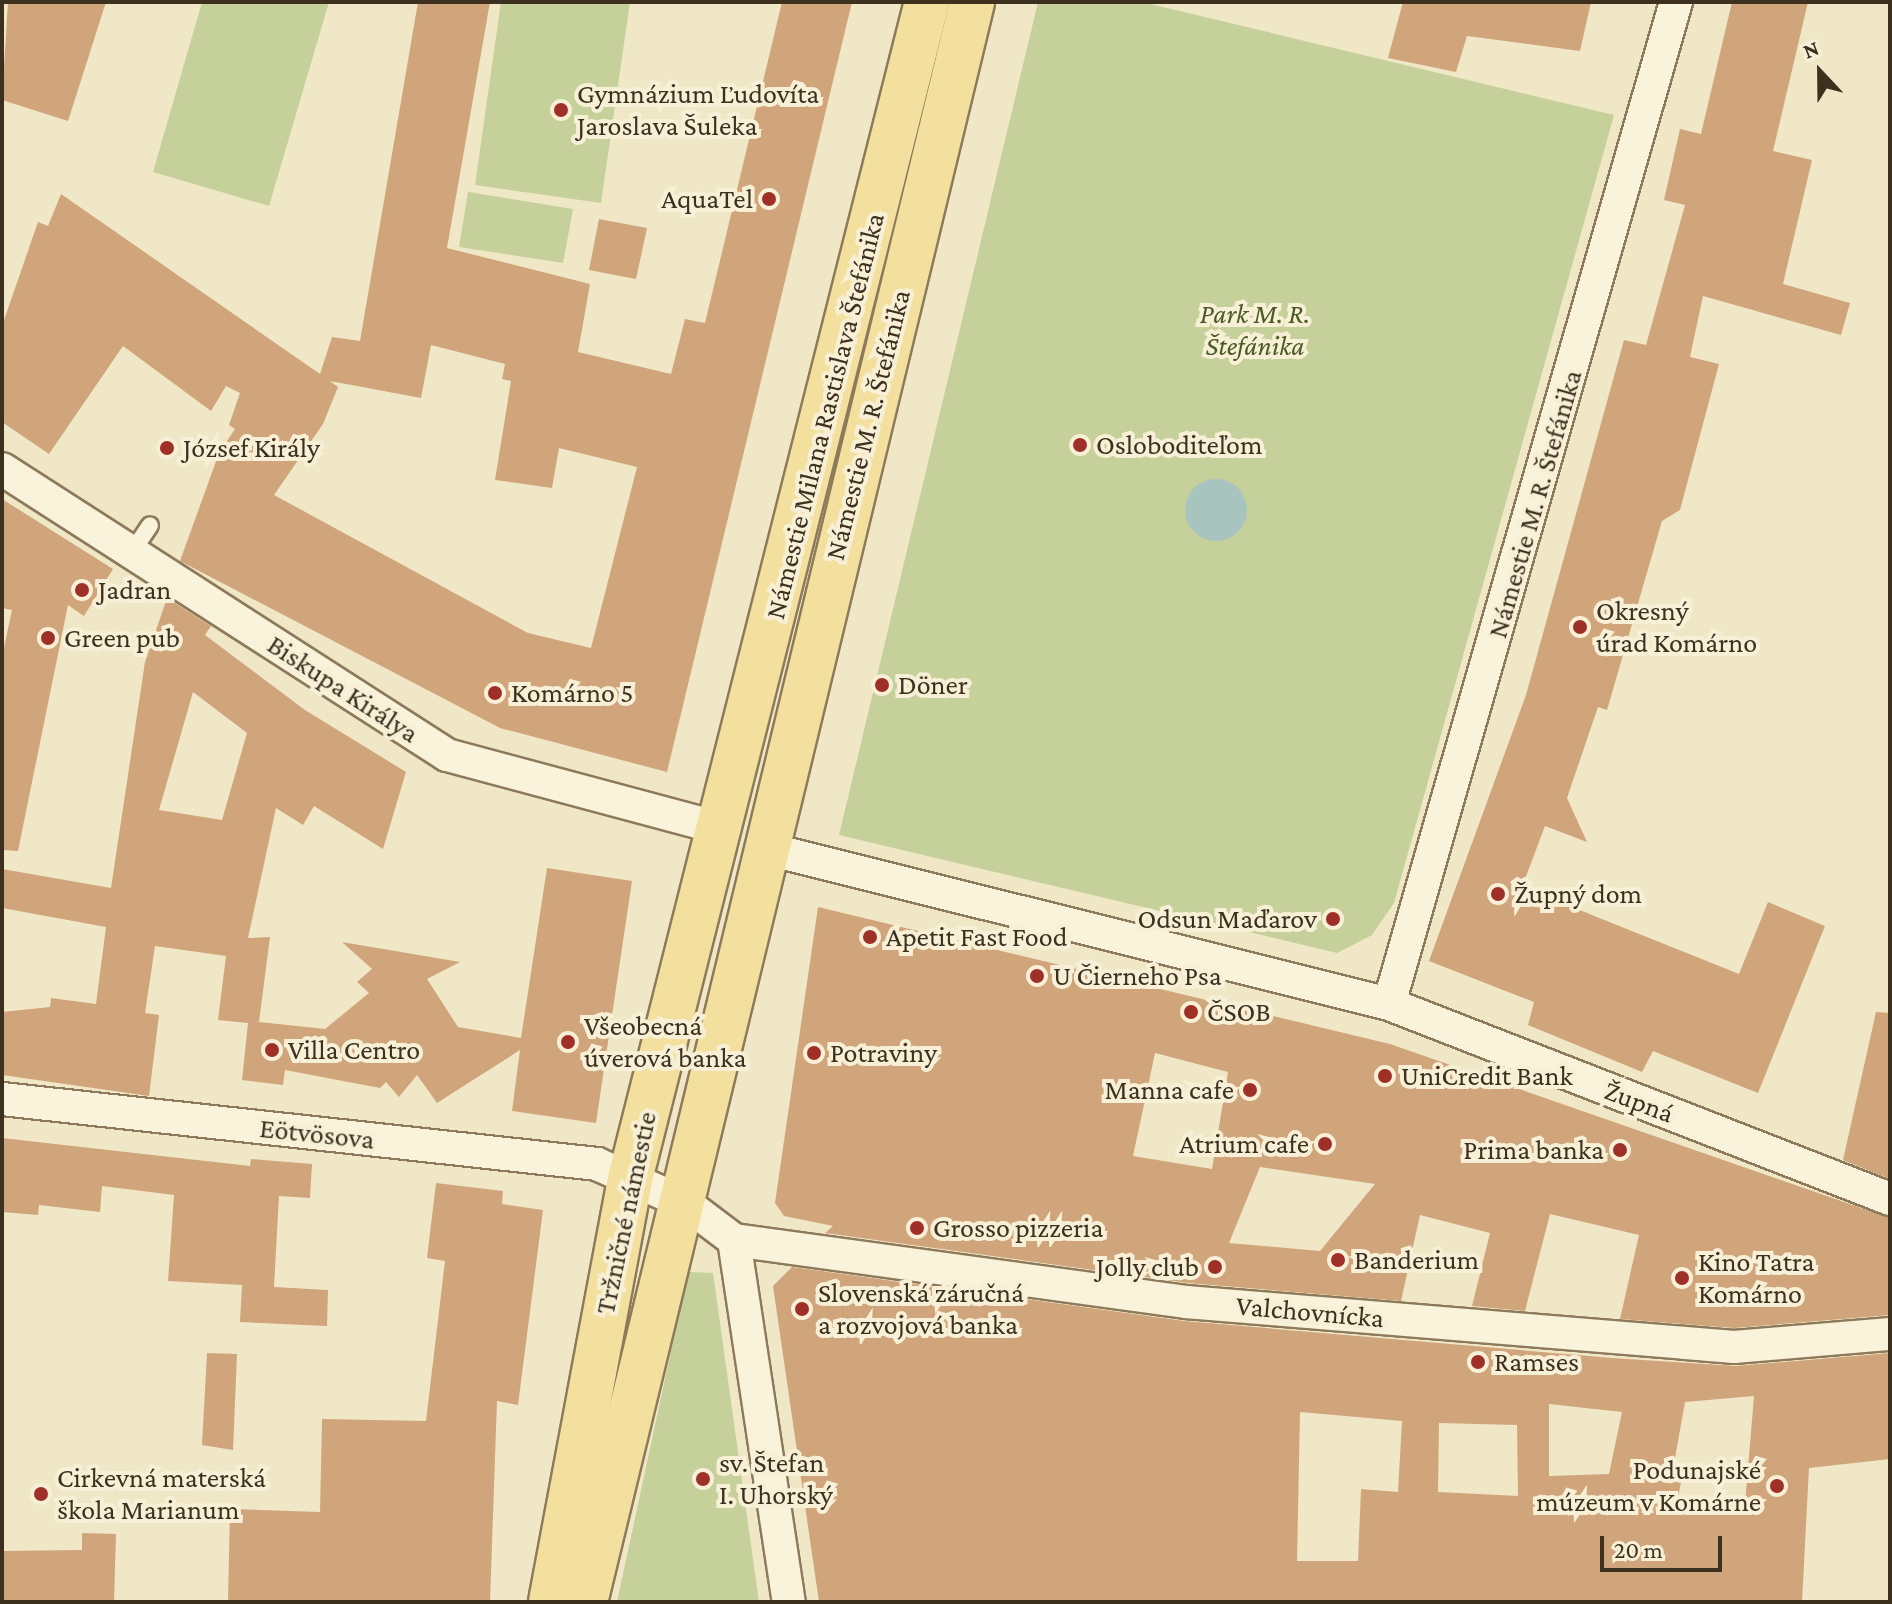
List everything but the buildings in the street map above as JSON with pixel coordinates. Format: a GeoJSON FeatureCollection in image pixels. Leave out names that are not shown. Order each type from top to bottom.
{"type":"FeatureCollection","features":[{"type":"Feature","properties":{"kind":"main road","name":"Námestie Milana Rastislava Štefánika"},"geometry":{"type":"LineString","coordinates":[[720,828],[927,2]]}},
{"type":"Feature","properties":{"kind":"main road","name":"Námestie M. R. Štefánika"},"geometry":{"type":"LineString","coordinates":[[764,848],[972,2]]}},
{"type":"Feature","properties":{"kind":"main road"},"geometry":{"type":"LineString","coordinates":[[720,828],[764,848]]}},
{"type":"Feature","properties":{"kind":"main road","name":"Tržničné námestie"},"geometry":{"type":"LineString","coordinates":[[551,1602],[631,1175],[720,828]]}},
{"type":"Feature","properties":{"kind":"main road","name":"Tržničné námestie"},"geometry":{"type":"LineString","coordinates":[[585,1602],[685,1203],[764,848]]}},
{"type":"Feature","properties":{"kind":"street","name":"Námestie M. R. Štefánika"},"geometry":{"type":"LineString","coordinates":[[1389,1004],[1592,311],[1676,2]]}},
{"type":"Feature","properties":{"kind":"street","name":"Biskupa Királya"},"geometry":{"type":"LineString","coordinates":[[2,469],[141,538],[447,755],[720,828]]}},
{"type":"Feature","properties":{"kind":"street","name":"Župná"},"geometry":{"type":"LineString","coordinates":[[764,848],[1389,1004],[1890,1199]]}},
{"type":"Feature","properties":{"kind":"street","name":"Eötvösova"},"geometry":{"type":"LineString","coordinates":[[2,1099],[597,1164],[631,1175],[685,1203]]}},
{"type":"Feature","properties":{"kind":"street","name":"Tržničné námestie"},"geometry":{"type":"LineString","coordinates":[[685,1203],[734,1240]]}},
{"type":"Feature","properties":{"kind":"street","name":"Valchovnícka"},"geometry":{"type":"LineString","coordinates":[[734,1240],[1186,1302],[1719,1346],[1890,1334]]}},
{"type":"Feature","properties":{"kind":"street"},"geometry":{"type":"LineString","coordinates":[[734,1240],[789,1602]]}},
{"type":"Feature","properties":{"kind":"green space"},"geometry":{"type":"Polygon","coordinates":[[[202,2],[329,2],[269,206],[153,172],[202,2]]]}},
{"type":"Feature","properties":{"kind":"green space"},"geometry":{"type":"Polygon","coordinates":[[[501,2],[630,2],[601,203],[475,185],[501,2]]]}},
{"type":"Feature","properties":{"kind":"green space","name":"Park M. R. Štefánika"},"geometry":{"type":"Polygon","coordinates":[[[1038,2],[1142,2],[1614,115],[1394,903],[1372,935],[1337,953],[839,835],[1038,2]]]}},
{"type":"Feature","properties":{"kind":"green space"},"geometry":{"type":"Polygon","coordinates":[[[468,192],[573,209],[563,263],[459,247],[468,192]]]}},
{"type":"Feature","properties":{"kind":"green space"},"geometry":{"type":"Polygon","coordinates":[[[688,1272],[713,1273],[759,1602],[617,1602],[688,1272]]]}},
{"type":"Feature","properties":{"kind":"water"},"geometry":{"type":"Polygon","coordinates":[[[1210,479],[1222,479],[1238,488],[1245,498],[1245,522],[1238,532],[1222,541],[1210,541],[1190,527],[1185,516],[1185,504],[1199,484],[1210,479]]]}},
{"type":"Feature","properties":{"kind":"place","name":"Gymnázium Ľudovíta Jaroslava Šuleka"},"geometry":{"type":"Point","coordinates":[561,110]}},
{"type":"Feature","properties":{"kind":"place","name":"AquaTel"},"geometry":{"type":"Point","coordinates":[769,199]}},
{"type":"Feature","properties":{"kind":"place","name":"Osloboditeľom"},"geometry":{"type":"Point","coordinates":[1080,445]}},
{"type":"Feature","properties":{"kind":"place","name":"József Király"},"geometry":{"type":"Point","coordinates":[167,448]}},
{"type":"Feature","properties":{"kind":"place","name":"Jadran"},"geometry":{"type":"Point","coordinates":[82,590]}},
{"type":"Feature","properties":{"kind":"place","name":"Okresný úrad Komárno"},"geometry":{"type":"Point","coordinates":[1580,627]}},
{"type":"Feature","properties":{"kind":"place","name":"Green pub"},"geometry":{"type":"Point","coordinates":[48,638]}},
{"type":"Feature","properties":{"kind":"place","name":"Döner"},"geometry":{"type":"Point","coordinates":[882,685]}},
{"type":"Feature","properties":{"kind":"place","name":"Komárno 5"},"geometry":{"type":"Point","coordinates":[495,693]}},
{"type":"Feature","properties":{"kind":"place","name":"Župný dom"},"geometry":{"type":"Point","coordinates":[1498,894]}},
{"type":"Feature","properties":{"kind":"place","name":"Odsun Maďarov"},"geometry":{"type":"Point","coordinates":[1333,919]}},
{"type":"Feature","properties":{"kind":"place","name":"Apetit Fast Food"},"geometry":{"type":"Point","coordinates":[870,937]}},
{"type":"Feature","properties":{"kind":"place","name":"U Čierneho Psa"},"geometry":{"type":"Point","coordinates":[1037,976]}},
{"type":"Feature","properties":{"kind":"place","name":"ČSOB"},"geometry":{"type":"Point","coordinates":[1191,1012]}},
{"type":"Feature","properties":{"kind":"place","name":"Všeobecná úverová banka"},"geometry":{"type":"Point","coordinates":[568,1042]}},
{"type":"Feature","properties":{"kind":"place","name":"Villa Centro"},"geometry":{"type":"Point","coordinates":[272,1050]}},
{"type":"Feature","properties":{"kind":"place","name":"Potraviny"},"geometry":{"type":"Point","coordinates":[814,1053]}},
{"type":"Feature","properties":{"kind":"place","name":"UniCredit Bank"},"geometry":{"type":"Point","coordinates":[1385,1076]}},
{"type":"Feature","properties":{"kind":"place","name":"Manna cafe"},"geometry":{"type":"Point","coordinates":[1250,1090]}},
{"type":"Feature","properties":{"kind":"place","name":"Atrium cafe"},"geometry":{"type":"Point","coordinates":[1325,1144]}},
{"type":"Feature","properties":{"kind":"place","name":"Prima banka"},"geometry":{"type":"Point","coordinates":[1620,1150]}},
{"type":"Feature","properties":{"kind":"place","name":"Grosso pizzeria"},"geometry":{"type":"Point","coordinates":[917,1228]}},
{"type":"Feature","properties":{"kind":"place","name":"Banderium"},"geometry":{"type":"Point","coordinates":[1338,1260]}},
{"type":"Feature","properties":{"kind":"place","name":"Jolly club"},"geometry":{"type":"Point","coordinates":[1215,1267]}},
{"type":"Feature","properties":{"kind":"place","name":"Kino Tatra Komárno"},"geometry":{"type":"Point","coordinates":[1682,1278]}},
{"type":"Feature","properties":{"kind":"place","name":"Slovenská záručná a rozvojová banka"},"geometry":{"type":"Point","coordinates":[802,1309]}},
{"type":"Feature","properties":{"kind":"place","name":"Ramses"},"geometry":{"type":"Point","coordinates":[1478,1362]}},
{"type":"Feature","properties":{"kind":"place","name":"sv. Štefan I. Uhorský"},"geometry":{"type":"Point","coordinates":[703,1479]}},
{"type":"Feature","properties":{"kind":"place","name":"Podunajské múzeum v Komárne"},"geometry":{"type":"Point","coordinates":[1777,1486]}},
{"type":"Feature","properties":{"kind":"place","name":"Cirkevná materská škola Marianum"},"geometry":{"type":"Point","coordinates":[41,1494]}}]}
